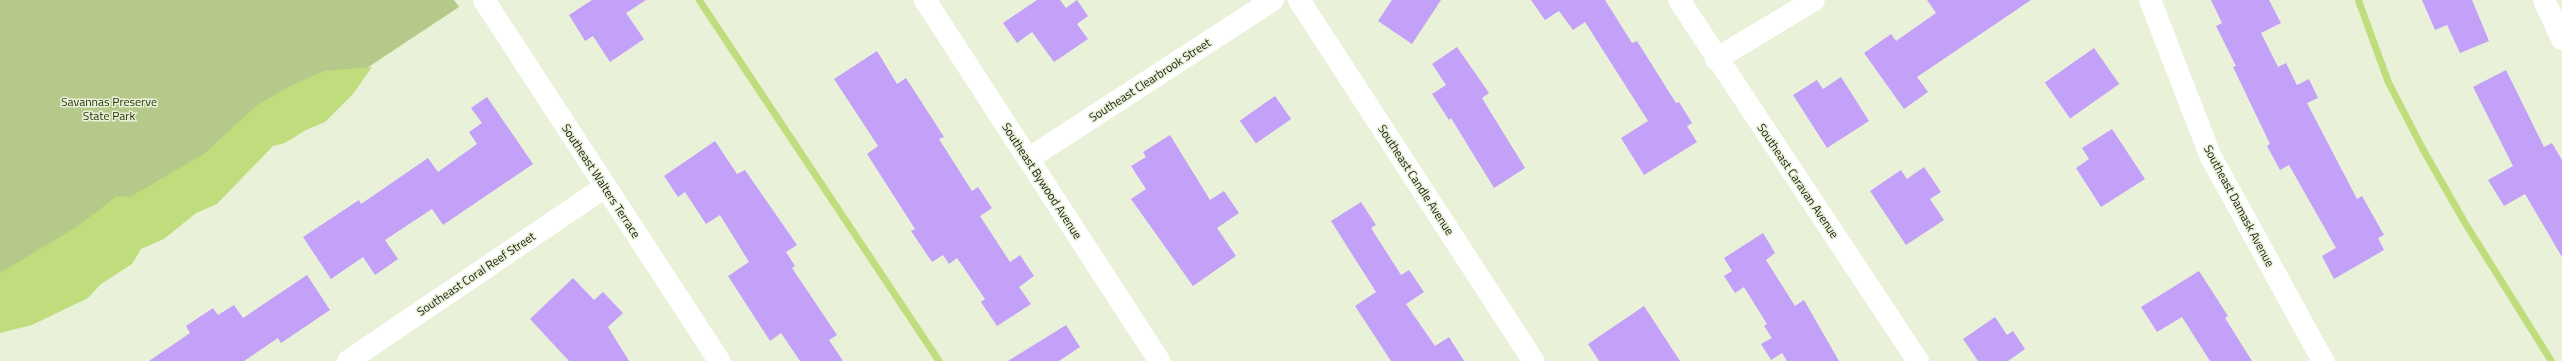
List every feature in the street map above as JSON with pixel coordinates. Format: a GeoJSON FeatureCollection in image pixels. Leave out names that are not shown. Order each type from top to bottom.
{"type":"FeatureCollection","features":[{"type":"Feature","properties":{"kind":"street","name":"Southeast Walters Terrace"},"geometry":{"type":"LineString","coordinates":[[484,0],[719,361]]}},
{"type":"Feature","properties":{"kind":"street","name":"Southeast Bywood Avenue"},"geometry":{"type":"LineString","coordinates":[[925,0],[1158,361]]}},
{"type":"Feature","properties":{"kind":"street","name":"Southeast Clearbrook Street"},"geometry":{"type":"LineString","coordinates":[[1028,159],[1273,0]]}},
{"type":"Feature","properties":{"kind":"street","name":"Southeast Candle Avenue"},"geometry":{"type":"LineString","coordinates":[[1299,0],[1533,361]]}},
{"type":"Feature","properties":{"kind":"street","name":"Southeast Caravan Avenue"},"geometry":{"type":"LineString","coordinates":[[1679,0],[1716,59],[1918,361]]}},
{"type":"Feature","properties":{"kind":"street"},"geometry":{"type":"LineString","coordinates":[[1716,59],[1814,0]]}},
{"type":"Feature","properties":{"kind":"street","name":"Southeast Damask Avenue"},"geometry":{"type":"LineString","coordinates":[[2150,0],[2211,157],[2323,361]]}},
{"type":"Feature","properties":{"kind":"street"},"geometry":{"type":"LineString","coordinates":[[2544,0],[2562,39]]}},
{"type":"Feature","properties":{"kind":"street","name":"Southeast Coral Reef Street"},"geometry":{"type":"LineString","coordinates":[[348,361],[605,187]]}},
{"type":"Feature","properties":{"kind":"green space","name":"Savannas Preserve State Park"},"geometry":{"type":"Polygon","coordinates":[[[0,0],[454,0],[459,7],[0,311],[0,0]]]}},
{"type":"Feature","properties":{"kind":"shaded area"},"geometry":{"type":"Polygon","coordinates":[[[372,67],[353,94],[325,122],[306,130],[285,143],[273,146],[217,204],[196,213],[164,239],[141,249],[132,264],[101,284],[88,298],[32,325],[0,333],[0,273],[78,226],[117,196],[130,197],[204,154],[256,106],[290,86],[324,71],[372,67]]]}},
{"type":"Feature","properties":{"kind":"building"},"geometry":{"type":"Polygon","coordinates":[[[592,0],[646,0],[626,13],[644,39],[610,62],[593,36],[585,41],[569,15],[592,0]]]}},
{"type":"Feature","properties":{"kind":"building"},"geometry":{"type":"Polygon","coordinates":[[[1037,0],[1060,0],[1066,8],[1077,0],[1088,16],[1077,24],[1088,39],[1054,62],[1032,32],[1017,43],[1003,23],[1037,0]]]}},
{"type":"Feature","properties":{"kind":"building"},"geometry":{"type":"Polygon","coordinates":[[[1392,0],[1441,0],[1412,44],[1378,21],[1392,0]]]}},
{"type":"Feature","properties":{"kind":"building"},"geometry":{"type":"Polygon","coordinates":[[[1531,0],[1605,0],[1632,43],[1637,41],[1676,103],[1679,102],[1692,123],[1687,126],[1697,142],[1644,175],[1621,138],[1648,121],[1585,22],[1573,30],[1559,11],[1545,20],[1531,0]]]}},
{"type":"Feature","properties":{"kind":"building"},"geometry":{"type":"Polygon","coordinates":[[[1927,0],[2031,0],[1917,77],[1928,92],[1904,109],[1864,53],[1891,34],[1896,41],[1936,13],[1927,0]]]}},
{"type":"Feature","properties":{"kind":"building"},"geometry":{"type":"Polygon","coordinates":[[[2211,0],[2269,0],[2281,23],[2261,33],[2278,67],[2286,63],[2297,85],[2309,79],[2318,98],[2307,103],[2357,199],[2362,196],[2384,235],[2378,238],[2384,250],[2334,279],[2322,256],[2336,248],[2289,165],[2280,170],[2267,146],[2270,144],[2233,67],[2236,66],[2216,26],[2222,23],[2211,0]]]}},
{"type":"Feature","properties":{"kind":"building"},"geometry":{"type":"Polygon","coordinates":[[[2422,0],[2472,0],[2489,41],[2460,53],[2447,25],[2435,30],[2422,0]]]}},
{"type":"Feature","properties":{"kind":"building"},"geometry":{"type":"Polygon","coordinates":[[[1457,47],[1489,93],[1482,98],[1525,168],[1494,188],[1451,118],[1449,120],[1432,94],[1446,85],[1432,64],[1457,47]]]}},
{"type":"Feature","properties":{"kind":"building"},"geometry":{"type":"Polygon","coordinates":[[[2094,48],[2119,84],[2070,118],[2045,82],[2094,48]]]}},
{"type":"Feature","properties":{"kind":"building"},"geometry":{"type":"Polygon","coordinates":[[[877,51],[897,84],[906,78],[944,137],[939,139],[972,191],[978,187],[992,208],[980,216],[1010,262],[1020,255],[1034,276],[1019,287],[1031,304],[997,326],[981,302],[985,299],[957,258],[949,264],[943,255],[932,262],[911,231],[915,229],[867,154],[878,146],[834,79],[877,51]]]}},
{"type":"Feature","properties":{"kind":"building"},"geometry":{"type":"Polygon","coordinates":[[[2506,70],[2544,147],[2552,143],[2562,160],[2562,257],[2525,194],[2504,206],[2488,180],[2513,166],[2473,87],[2506,70]]]}},
{"type":"Feature","properties":{"kind":"building"},"geometry":{"type":"Polygon","coordinates":[[[1841,77],[1869,121],[1827,148],[1793,95],[1817,80],[1823,89],[1841,77]]]}},
{"type":"Feature","properties":{"kind":"building"},"geometry":{"type":"Polygon","coordinates":[[[1275,96],[1291,119],[1256,144],[1240,121],[1275,96]]]}},
{"type":"Feature","properties":{"kind":"building"},"geometry":{"type":"Polygon","coordinates":[[[487,97],[533,164],[443,225],[432,209],[385,240],[398,259],[375,275],[363,257],[331,279],[303,237],[359,200],[361,204],[428,158],[438,172],[477,144],[469,132],[482,123],[471,108],[487,97]]]}},
{"type":"Feature","properties":{"kind":"building"},"geometry":{"type":"Polygon","coordinates":[[[2112,129],[2145,179],[2101,207],[2076,168],[2089,159],[2082,148],[2112,129]]]}},
{"type":"Feature","properties":{"kind":"building"},"geometry":{"type":"Polygon","coordinates":[[[1170,135],[1210,200],[1224,191],[1239,213],[1217,228],[1236,256],[1193,286],[1131,199],[1146,189],[1131,166],[1146,157],[1143,152],[1170,135]]]}},
{"type":"Feature","properties":{"kind":"building"},"geometry":{"type":"Polygon","coordinates":[[[715,141],[737,174],[745,170],[797,245],[786,252],[795,266],[792,268],[837,335],[829,340],[843,361],[800,361],[781,333],[770,341],[728,276],[749,262],[720,215],[706,224],[685,192],[678,197],[664,176],[715,141]]]}},
{"type":"Feature","properties":{"kind":"building"},"geometry":{"type":"Polygon","coordinates":[[[1924,167],[1941,192],[1930,199],[1944,220],[1906,245],[1870,191],[1901,170],[1907,179],[1924,167]]]}},
{"type":"Feature","properties":{"kind":"building"},"geometry":{"type":"Polygon","coordinates":[[[1361,202],[1376,225],[1371,228],[1401,275],[1409,270],[1424,292],[1406,304],[1435,346],[1449,337],[1464,361],[1391,361],[1355,306],[1376,292],[1331,221],[1361,202]]]}},
{"type":"Feature","properties":{"kind":"building"},"geometry":{"type":"Polygon","coordinates":[[[1763,233],[1775,253],[1766,260],[1795,306],[1804,300],[1839,361],[1787,361],[1782,353],[1771,360],[1761,344],[1772,338],[1764,326],[1767,324],[1744,287],[1735,293],[1724,276],[1732,271],[1724,258],[1763,233]]]}},
{"type":"Feature","properties":{"kind":"building"},"geometry":{"type":"Polygon","coordinates":[[[2199,271],[2228,316],[2225,318],[2252,361],[2210,361],[2182,317],[2157,332],[2141,307],[2199,271]]]}},
{"type":"Feature","properties":{"kind":"building"},"geometry":{"type":"Polygon","coordinates":[[[307,275],[330,310],[281,343],[278,338],[244,361],[149,361],[190,333],[186,326],[213,308],[218,315],[234,305],[243,318],[307,275]]]}},
{"type":"Feature","properties":{"kind":"building"},"geometry":{"type":"Polygon","coordinates":[[[573,278],[594,300],[603,292],[623,313],[608,327],[629,361],[569,361],[530,319],[573,278]]]}},
{"type":"Feature","properties":{"kind":"building"},"geometry":{"type":"Polygon","coordinates":[[[1644,306],[1680,361],[1599,361],[1588,344],[1644,306]]]}},
{"type":"Feature","properties":{"kind":"building"},"geometry":{"type":"Polygon","coordinates":[[[1995,317],[2007,335],[2013,331],[2025,349],[2008,361],[1978,361],[1963,339],[1995,317]]]}},
{"type":"Feature","properties":{"kind":"building"},"geometry":{"type":"Polygon","coordinates":[[[1066,325],[1080,347],[1059,361],[1008,361],[1066,325]]]}},
{"type":"Feature","properties":{"kind":"waterway"},"geometry":{"type":"LineString","coordinates":[[699,0],[939,361]]}},
{"type":"Feature","properties":{"kind":"waterway"},"geometry":{"type":"LineString","coordinates":[[2358,0],[2388,82],[2422,148],[2463,220],[2551,361]]}}]}
